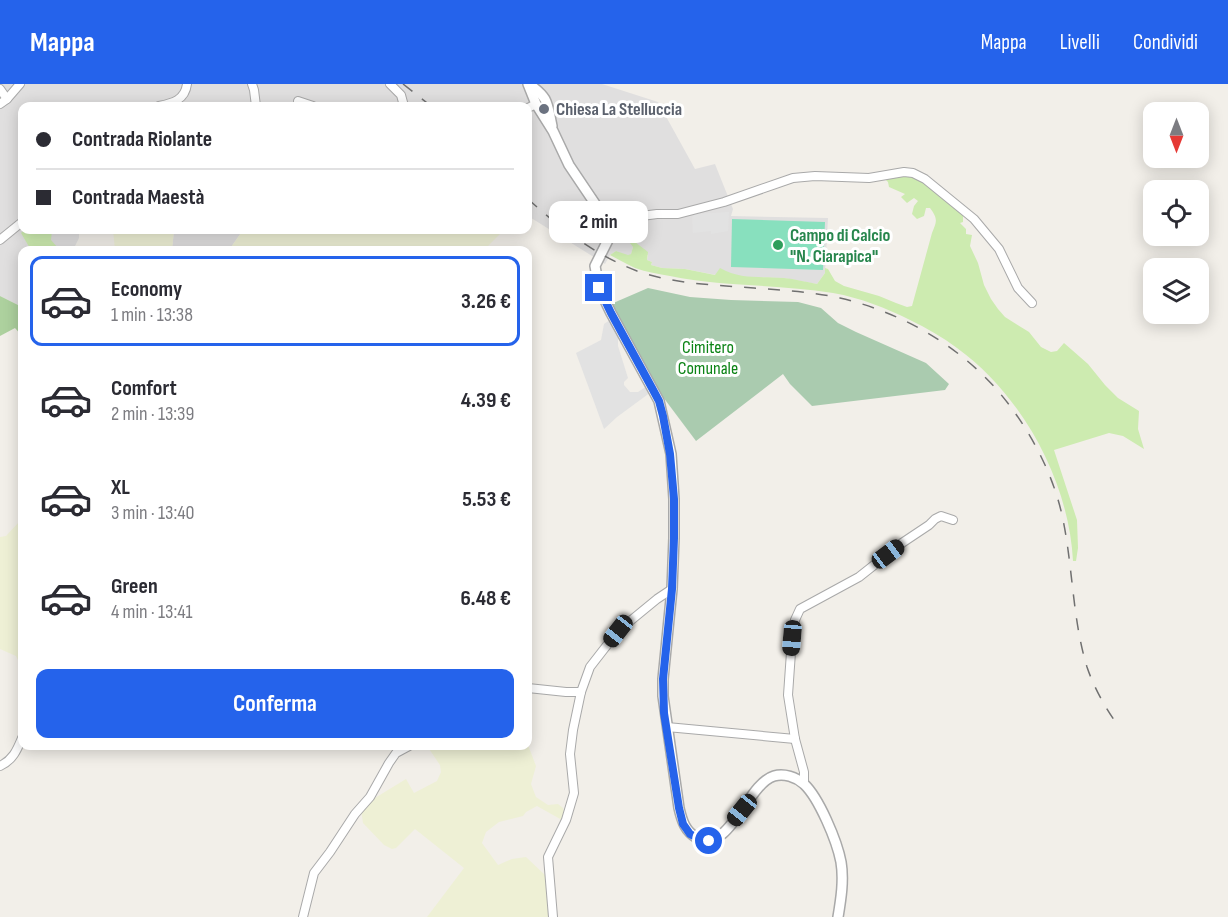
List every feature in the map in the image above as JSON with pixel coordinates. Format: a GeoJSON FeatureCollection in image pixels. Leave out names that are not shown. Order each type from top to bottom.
{"type":"FeatureCollection","features":[{"type":"Feature","properties":{"kind":"street"},"geometry":{"type":"LineString","coordinates":[[0,89],[4,101],[20,84]]}},
{"type":"Feature","properties":{"kind":"street"},"geometry":{"type":"LineString","coordinates":[[173,102],[180,100],[186,91],[187,84]]}},
{"type":"Feature","properties":{"kind":"street"},"geometry":{"type":"LineString","coordinates":[[252,84],[256,102]]}},
{"type":"Feature","properties":{"kind":"street"},"geometry":{"type":"LineString","coordinates":[[390,84],[401,95],[403,102]]}},
{"type":"Feature","properties":{"kind":"street"},"geometry":{"type":"LineString","coordinates":[[528,84],[531,102]]}},
{"type":"Feature","properties":{"kind":"street"},"geometry":{"type":"LineString","coordinates":[[528,84],[538,90],[546,100],[553,131]]}},
{"type":"Feature","properties":{"kind":"street"},"geometry":{"type":"LineString","coordinates":[[532,106],[553,131],[569,165],[606,220],[610,236],[595,266],[599,288],[659,401],[670,454],[674,499],[672,589],[663,696],[683,824],[690,834],[701,840],[709,841],[719,837],[765,782],[773,777],[785,775],[796,778],[804,784],[828,821],[838,848],[842,880],[838,917]]}},
{"type":"Feature","properties":{"kind":"street"},"geometry":{"type":"LineString","coordinates":[[606,220],[678,214],[724,202],[793,178],[815,176],[869,178],[904,172],[913,173],[925,179],[974,219],[999,249],[1018,288],[1032,303]]}},
{"type":"Feature","properties":{"kind":"street"},"geometry":{"type":"LineString","coordinates":[[0,240],[18,225]]}},
{"type":"Feature","properties":{"kind":"street"},"geometry":{"type":"LineString","coordinates":[[804,784],[804,772],[795,739],[788,695],[792,638],[795,620],[800,609],[859,577],[935,519],[941,516],[953,520]]}},
{"type":"Feature","properties":{"kind":"street"},"geometry":{"type":"LineString","coordinates":[[553,917],[548,857],[566,820],[574,793],[570,754],[573,730],[581,692],[590,667],[618,631],[672,589]]}},
{"type":"Feature","properties":{"kind":"street"},"geometry":{"type":"LineString","coordinates":[[532,688],[581,692]]}},
{"type":"Feature","properties":{"kind":"street"},"geometry":{"type":"LineString","coordinates":[[667,728],[795,739]]}},
{"type":"Feature","properties":{"kind":"street"},"geometry":{"type":"LineString","coordinates":[[0,766],[12,758],[18,748]]}},
{"type":"Feature","properties":{"kind":"street"},"geometry":{"type":"LineString","coordinates":[[303,917],[314,873],[355,814],[370,797],[396,753],[402,750]]}},
{"type":"Feature","properties":{"kind":"shaded area"},"geometry":{"type":"Polygon","coordinates":[[[0,84],[602,84],[658,102],[695,169],[715,164],[733,209],[731,216],[828,218],[825,273],[817,284],[784,278],[744,277],[729,274],[720,269],[716,275],[685,269],[662,268],[651,265],[652,262],[647,260],[648,255],[633,247],[628,256],[616,251],[610,255],[605,264],[532,218],[532,102],[18,102],[18,234],[79,234],[79,238],[75,246],[18,246],[18,305],[0,296],[0,84]]]}},
{"type":"Feature","properties":{"kind":"shaded area"},"geometry":{"type":"Polygon","coordinates":[[[729,212],[728,231],[711,234],[711,231],[693,233],[692,217],[695,214],[729,212]]]}},
{"type":"Feature","properties":{"kind":"shaded area"},"geometry":{"type":"Polygon","coordinates":[[[174,234],[240,234],[232,246],[172,246],[174,234]]]}},
{"type":"Feature","properties":{"kind":"shaded area"},"geometry":{"type":"Polygon","coordinates":[[[610,320],[618,337],[618,346],[628,378],[624,385],[630,392],[638,392],[647,386],[651,392],[604,429],[576,353],[601,340],[604,324],[610,320]]]}},
{"type":"Feature","properties":{"kind":"green space"},"geometry":{"type":"Polygon","coordinates":[[[905,174],[929,186],[963,215],[963,222],[960,223],[966,229],[966,234],[972,235],[970,246],[984,285],[991,299],[1005,317],[1029,332],[1041,347],[1051,352],[1057,351],[1064,343],[1088,364],[1118,398],[1139,411],[1138,429],[1144,449],[1123,436],[1109,433],[1054,450],[1077,520],[1076,561],[1073,561],[1070,531],[1062,501],[1052,471],[1038,442],[1002,390],[980,367],[946,340],[901,316],[853,298],[813,290],[690,280],[635,268],[610,255],[616,251],[631,254],[633,247],[630,243],[635,242],[648,252],[647,260],[652,262],[651,265],[662,268],[685,269],[715,275],[720,268],[743,276],[784,278],[817,284],[825,273],[825,268],[835,281],[844,286],[907,307],[912,306],[936,220],[930,208],[926,208],[924,216],[917,219],[912,214],[918,201],[914,198],[907,203],[901,197],[905,194],[889,187],[883,177],[905,174]]]}},
{"type":"Feature","properties":{"kind":"green space","name":"Campo di Calcio \"N. Ciarapica\""},"geometry":{"type":"Polygon","coordinates":[[[732,219],[825,222],[823,270],[731,267],[732,219]]]}},
{"type":"Feature","properties":{"kind":"green space"},"geometry":{"type":"Polygon","coordinates":[[[22,234],[52,234],[51,240],[56,246],[29,246],[22,234]]]}},
{"type":"Feature","properties":{"kind":"green space"},"geometry":{"type":"Polygon","coordinates":[[[113,234],[174,234],[172,246],[115,246],[113,234]]]}},
{"type":"Feature","properties":{"kind":"green space"},"geometry":{"type":"Polygon","coordinates":[[[240,234],[500,234],[488,246],[232,246],[240,234]]]}},
{"type":"Feature","properties":{"kind":"green space","name":"Cimitero Comunale"},"geometry":{"type":"Polygon","coordinates":[[[648,288],[690,297],[798,302],[821,308],[838,323],[926,363],[949,384],[945,390],[812,406],[783,374],[696,441],[654,385],[611,304],[648,288]]]}},
{"type":"Feature","properties":{"kind":"green space"},"geometry":{"type":"Polygon","coordinates":[[[0,296],[18,305],[18,331],[15,328],[0,336],[0,296]]]}},
{"type":"Feature","properties":{"kind":"green space"},"geometry":{"type":"Polygon","coordinates":[[[18,523],[18,660],[16,656],[0,649],[0,537],[6,536],[18,523]]]}},
{"type":"Feature","properties":{"kind":"green space"},"geometry":{"type":"Polygon","coordinates":[[[430,750],[530,750],[536,766],[531,784],[536,797],[548,805],[558,804],[563,808],[565,814],[562,820],[537,806],[523,816],[499,822],[486,832],[482,843],[498,865],[512,859],[526,857],[545,875],[550,917],[427,917],[464,868],[415,829],[396,848],[392,849],[384,845],[363,823],[361,810],[370,801],[406,779],[414,793],[437,781],[441,772],[440,765],[430,750]]]}},
{"type":"Feature","properties":{"kind":"railway"},"geometry":{"type":"LineString","coordinates":[[403,84],[426,102]]}},
{"type":"Feature","properties":{"kind":"railway"},"geometry":{"type":"LineString","coordinates":[[532,203],[579,240],[637,271],[680,281],[808,293],[862,304],[906,321],[926,332],[982,374],[1019,418],[1052,481],[1066,534],[1078,630],[1087,667],[1093,683],[1119,727]]}},
{"type":"Feature","properties":{"kind":"place","name":"Chiesa La Stelluccia"},"geometry":{"type":"Point","coordinates":[544,109]}},
{"type":"Feature","properties":{"kind":"place","name":"Campo di Calcio \"N. Ciarapica\""},"geometry":{"type":"Point","coordinates":[778,245]}},
{"type":"Feature","properties":{"kind":"route"},"geometry":{"type":"LineString","coordinates":[[599,288],[659,401],[663,416],[670,454],[674,499],[672,589],[663,679],[664,713],[683,824],[690,834],[701,840],[709,841]]}}]}
